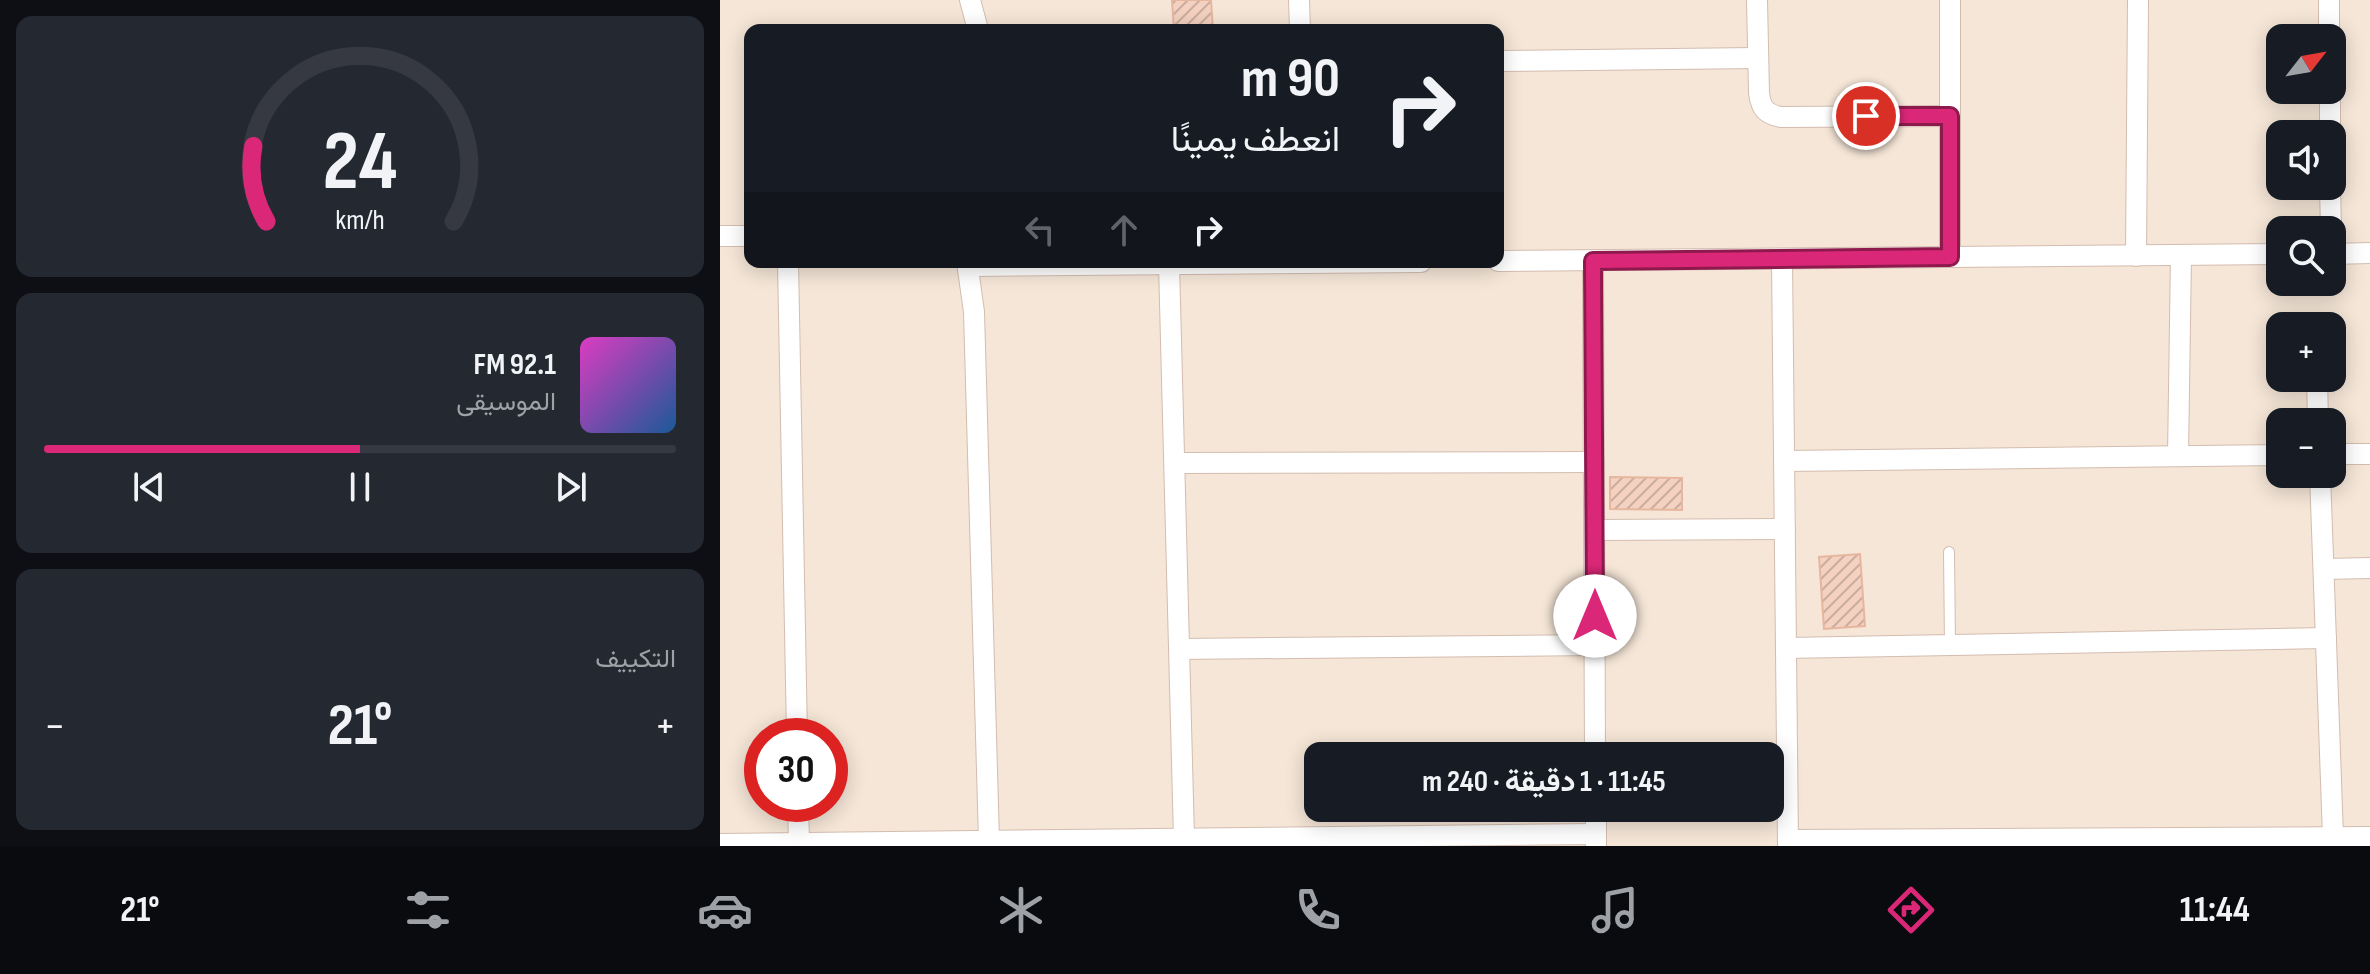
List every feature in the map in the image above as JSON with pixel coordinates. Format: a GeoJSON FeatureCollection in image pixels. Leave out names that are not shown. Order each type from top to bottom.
{"type":"FeatureCollection","features":[{"type":"Feature","properties":{"kind":"street"},"geometry":{"type":"LineString","coordinates":[[970,0],[976,24]]}},
{"type":"Feature","properties":{"kind":"street"},"geometry":{"type":"LineString","coordinates":[[1299,0],[1300,24]]}},
{"type":"Feature","properties":{"kind":"street"},"geometry":{"type":"LineString","coordinates":[[1757,0],[1760,103],[1765,111],[1781,117],[1950,116]]}},
{"type":"Feature","properties":{"kind":"street"},"geometry":{"type":"LineString","coordinates":[[1950,0],[1950,257]]}},
{"type":"Feature","properties":{"kind":"street"},"geometry":{"type":"LineString","coordinates":[[2136,256],[2138,0]]}},
{"type":"Feature","properties":{"kind":"street"},"geometry":{"type":"LineString","coordinates":[[2329,0],[2329,24]]}},
{"type":"Feature","properties":{"kind":"street"},"geometry":{"type":"LineString","coordinates":[[1504,61],[1757,58]]}},
{"type":"Feature","properties":{"kind":"street"},"geometry":{"type":"LineString","coordinates":[[720,236],[744,236]]}},
{"type":"Feature","properties":{"kind":"street"},"geometry":{"type":"LineString","coordinates":[[2346,254],[2370,253]]}},
{"type":"Feature","properties":{"kind":"street"},"geometry":{"type":"LineString","coordinates":[[1504,261],[2266,254]]}},
{"type":"Feature","properties":{"kind":"street"},"geometry":{"type":"LineString","coordinates":[[2178,456],[2181,255]]}},
{"type":"Feature","properties":{"kind":"street"},"geometry":{"type":"LineString","coordinates":[[1782,259],[1788,843],[2370,837]]}},
{"type":"Feature","properties":{"kind":"street"},"geometry":{"type":"LineString","coordinates":[[1593,261],[1595,742]]}},
{"type":"Feature","properties":{"kind":"street"},"geometry":{"type":"LineString","coordinates":[[788,268],[797,718]]}},
{"type":"Feature","properties":{"kind":"street"},"geometry":{"type":"LineString","coordinates":[[968,268],[974,312],[989,841]]}},
{"type":"Feature","properties":{"kind":"street"},"geometry":{"type":"LineString","coordinates":[[1169,268],[1184,839]]}},
{"type":"Feature","properties":{"kind":"street"},"geometry":{"type":"LineString","coordinates":[[2346,454],[2370,454]]}},
{"type":"Feature","properties":{"kind":"street"},"geometry":{"type":"LineString","coordinates":[[1784,461],[2266,455]]}},
{"type":"Feature","properties":{"kind":"street"},"geometry":{"type":"LineString","coordinates":[[1175,463],[1594,462]]}},
{"type":"Feature","properties":{"kind":"street"},"geometry":{"type":"LineString","coordinates":[[2321,488],[2333,837]]}},
{"type":"Feature","properties":{"kind":"street"},"geometry":{"type":"LineString","coordinates":[[1595,530],[1785,529]]}},
{"type":"Feature","properties":{"kind":"street"},"geometry":{"type":"LineString","coordinates":[[2324,569],[2370,568]]}},
{"type":"Feature","properties":{"kind":"street"},"geometry":{"type":"LineString","coordinates":[[1786,648],[2326,638]]}},
{"type":"Feature","properties":{"kind":"street"},"geometry":{"type":"LineString","coordinates":[[1179,649],[1595,645]]}},
{"type":"Feature","properties":{"kind":"street"},"geometry":{"type":"LineString","coordinates":[[798,822],[799,843]]}},
{"type":"Feature","properties":{"kind":"street"},"geometry":{"type":"LineString","coordinates":[[720,844],[1102,843],[1184,839],[1596,840]]}},
{"type":"Feature","properties":{"kind":"lane"},"geometry":{"type":"LineString","coordinates":[[1949,552],[1950,645]]}},
{"type":"Feature","properties":{"kind":"shaded area"},"geometry":{"type":"Polygon","coordinates":[[[720,0],[2370,0],[2370,846],[720,846],[720,0]]]}},
{"type":"Feature","properties":{"kind":"building"},"geometry":{"type":"Polygon","coordinates":[[[1172,0],[1211,0],[1213,24],[1174,24],[1172,0]]]}},
{"type":"Feature","properties":{"kind":"building"},"geometry":{"type":"Polygon","coordinates":[[[1610,477],[1682,478],[1682,510],[1610,509],[1610,477]]]}},
{"type":"Feature","properties":{"kind":"building"},"geometry":{"type":"Polygon","coordinates":[[[1860,554],[1865,626],[1824,629],[1819,557],[1860,554]]]}},
{"type":"Feature","properties":{"kind":"route"},"geometry":{"type":"LineString","coordinates":[[1595,616],[1593,261],[1950,257],[1950,116],[1866,116]]}}]}
